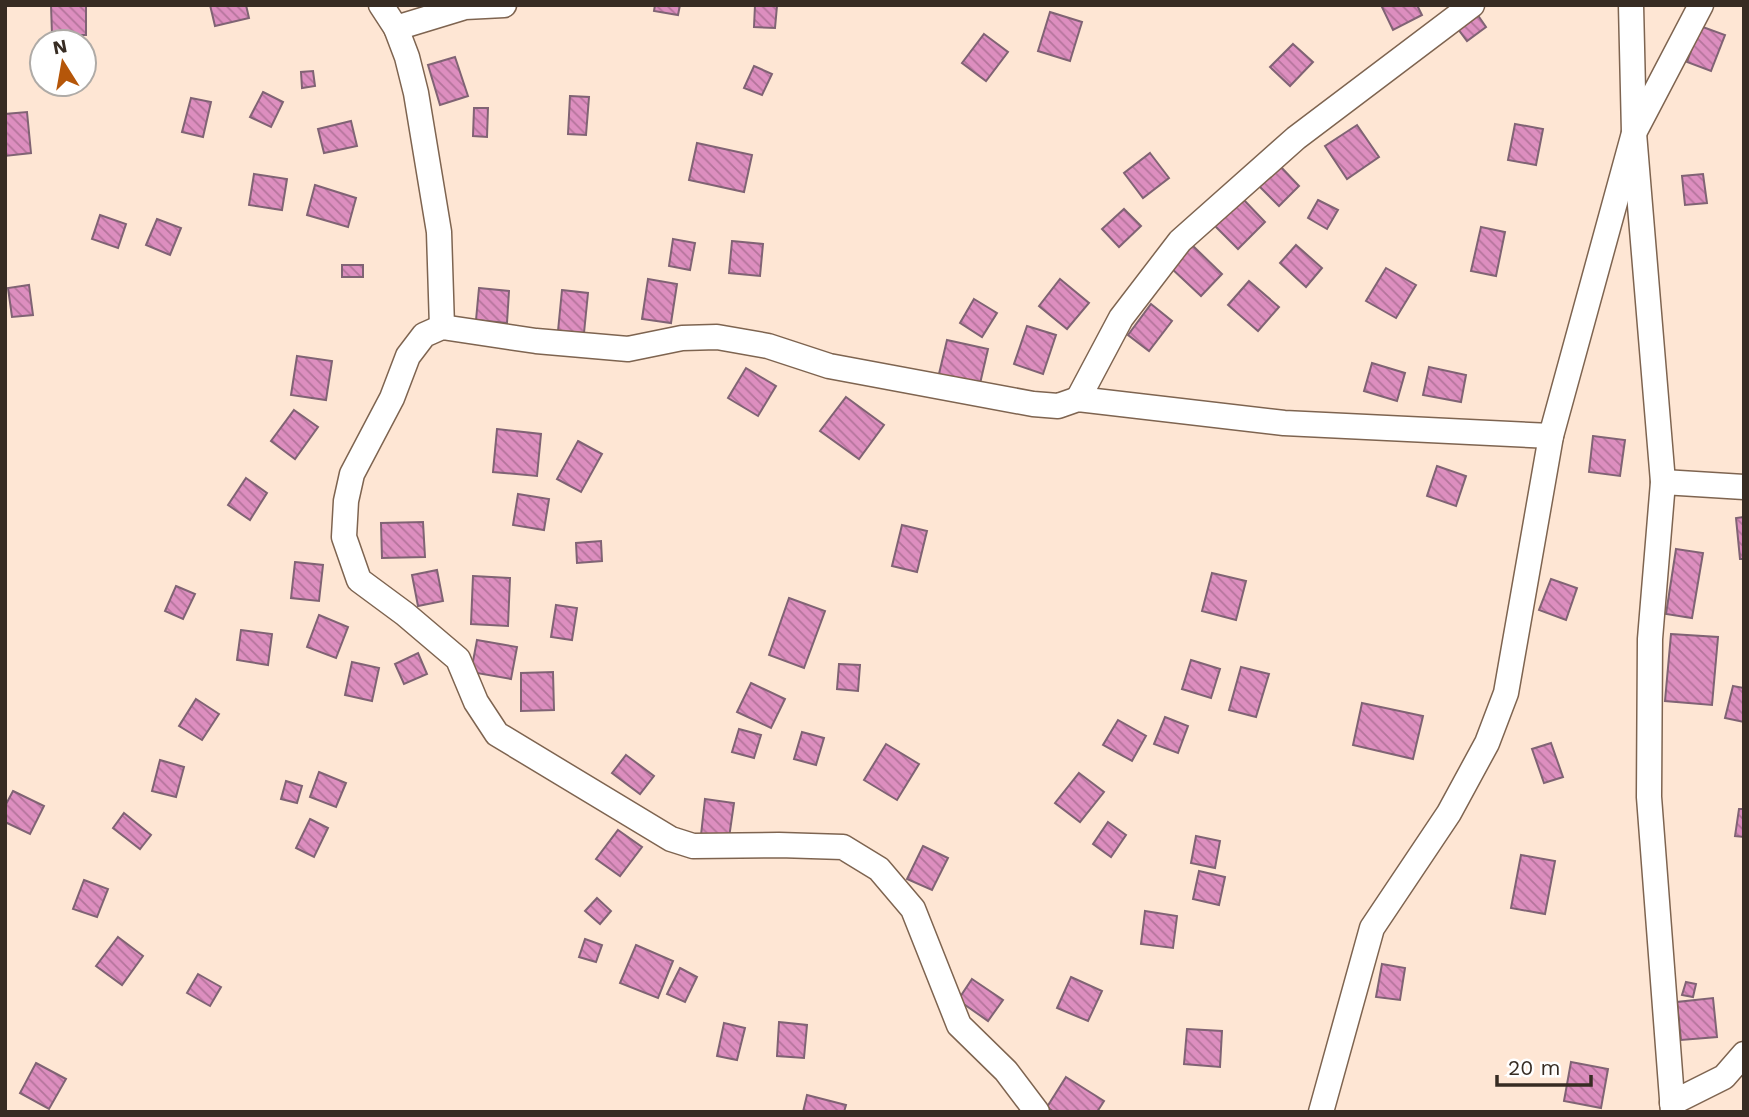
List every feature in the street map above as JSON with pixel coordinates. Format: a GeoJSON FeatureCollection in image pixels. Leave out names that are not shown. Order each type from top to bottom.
{"type":"FeatureCollection","features":[{"type":"Feature","properties":{"kind":"street"},"geometry":{"type":"LineString","coordinates":[[381,5],[396,28],[416,93],[439,232],[442,327]]}},
{"type":"Feature","properties":{"kind":"street"},"geometry":{"type":"LineString","coordinates":[[396,28],[465,7],[505,5]]}},
{"type":"Feature","properties":{"kind":"street"},"geometry":{"type":"LineString","coordinates":[[1077,399],[1121,318],[1180,241],[1296,138],[1472,5]]}},
{"type":"Feature","properties":{"kind":"street"},"geometry":{"type":"LineString","coordinates":[[1630,5],[1634,132],[1663,482],[1650,639],[1649,797],[1673,1108],[1724,1077],[1744,1054]]}},
{"type":"Feature","properties":{"kind":"street"},"geometry":{"type":"LineString","coordinates":[[1321,1112],[1372,928],[1449,813],[1487,743],[1506,693],[1551,436],[1634,132],[1701,5]]}},
{"type":"Feature","properties":{"kind":"street"},"geometry":{"type":"LineString","coordinates":[[1037,1112],[1006,1071],[959,1025],[913,909],[879,869],[843,847],[693,846],[671,839],[497,734],[476,702],[458,659],[405,614],[359,580],[344,537],[346,501],[352,474],[392,398],[408,356],[424,335],[442,327],[536,341],[628,349],[682,338],[717,337],[768,346],[829,366],[1033,404],[1058,406],[1077,399],[1284,423],[1551,436]]}},
{"type":"Feature","properties":{"kind":"street"},"geometry":{"type":"LineString","coordinates":[[1663,482],[1744,486]]}},
{"type":"Feature","properties":{"kind":"building"},"geometry":{"type":"Polygon","coordinates":[[[51,5],[86,5],[86,28],[52,28],[51,5]]]}},
{"type":"Feature","properties":{"kind":"building"},"geometry":{"type":"Polygon","coordinates":[[[210,5],[246,5],[249,18],[215,26],[210,5]]]}},
{"type":"Feature","properties":{"kind":"building"},"geometry":{"type":"Polygon","coordinates":[[[655,5],[680,5],[678,15],[654,11],[655,5]]]}},
{"type":"Feature","properties":{"kind":"building"},"geometry":{"type":"Polygon","coordinates":[[[755,5],[777,6],[775,28],[754,27],[755,5]]]}},
{"type":"Feature","properties":{"kind":"building"},"geometry":{"type":"Polygon","coordinates":[[[1381,5],[1417,5],[1422,15],[1393,30],[1381,5]]]}},
{"type":"Feature","properties":{"kind":"building"},"geometry":{"type":"Polygon","coordinates":[[[1475,11],[1486,27],[1467,41],[1455,25],[1475,11]]]}},
{"type":"Feature","properties":{"kind":"building"},"geometry":{"type":"Polygon","coordinates":[[[1050,12],[1082,22],[1070,61],[1038,51],[1050,12]]]}},
{"type":"Feature","properties":{"kind":"building"},"geometry":{"type":"Polygon","coordinates":[[[1700,26],[1725,35],[1711,71],[1687,62],[1700,26]]]}},
{"type":"Feature","properties":{"kind":"building"},"geometry":{"type":"Polygon","coordinates":[[[984,34],[1008,52],[986,81],[962,63],[984,34]]]}},
{"type":"Feature","properties":{"kind":"building"},"geometry":{"type":"Polygon","coordinates":[[[1293,44],[1313,62],[1290,86],[1270,67],[1293,44]]]}},
{"type":"Feature","properties":{"kind":"building"},"geometry":{"type":"Polygon","coordinates":[[[455,57],[468,96],[440,105],[428,65],[455,57]]]}},
{"type":"Feature","properties":{"kind":"building"},"geometry":{"type":"Polygon","coordinates":[[[754,66],[772,74],[762,95],[744,88],[754,66]]]}},
{"type":"Feature","properties":{"kind":"building"},"geometry":{"type":"Polygon","coordinates":[[[313,71],[315,86],[302,88],[301,72],[313,71]]]}},
{"type":"Feature","properties":{"kind":"building"},"geometry":{"type":"Polygon","coordinates":[[[263,92],[283,102],[271,127],[250,117],[263,92]]]}},
{"type":"Feature","properties":{"kind":"building"},"geometry":{"type":"Polygon","coordinates":[[[570,96],[589,97],[586,135],[568,134],[570,96]]]}},
{"type":"Feature","properties":{"kind":"building"},"geometry":{"type":"Polygon","coordinates":[[[191,98],[211,102],[203,137],[182,132],[191,98]]]}},
{"type":"Feature","properties":{"kind":"building"},"geometry":{"type":"Polygon","coordinates":[[[474,108],[488,108],[487,137],[473,136],[474,108]]]}},
{"type":"Feature","properties":{"kind":"building"},"geometry":{"type":"Polygon","coordinates":[[[27,112],[31,153],[5,156],[5,114],[27,112]]]}},
{"type":"Feature","properties":{"kind":"building"},"geometry":{"type":"Polygon","coordinates":[[[351,121],[357,146],[324,153],[318,129],[351,121]]]}},
{"type":"Feature","properties":{"kind":"building"},"geometry":{"type":"Polygon","coordinates":[[[1515,124],[1543,129],[1536,165],[1508,160],[1515,124]]]}},
{"type":"Feature","properties":{"kind":"building"},"geometry":{"type":"Polygon","coordinates":[[[1357,125],[1379,157],[1347,179],[1325,146],[1357,125]]]}},
{"type":"Feature","properties":{"kind":"building"},"geometry":{"type":"Polygon","coordinates":[[[697,143],[752,155],[744,192],[689,180],[697,143]]]}},
{"type":"Feature","properties":{"kind":"building"},"geometry":{"type":"Polygon","coordinates":[[[1150,153],[1169,178],[1143,198],[1124,173],[1150,153]]]}},
{"type":"Feature","properties":{"kind":"building"},"geometry":{"type":"Polygon","coordinates":[[[1280,166],[1299,186],[1279,206],[1259,186],[1280,166]]]}},
{"type":"Feature","properties":{"kind":"building"},"geometry":{"type":"Polygon","coordinates":[[[254,174],[287,179],[282,210],[249,205],[254,174]]]}},
{"type":"Feature","properties":{"kind":"building"},"geometry":{"type":"Polygon","coordinates":[[[1703,174],[1707,203],[1685,205],[1682,176],[1703,174]]]}},
{"type":"Feature","properties":{"kind":"building"},"geometry":{"type":"Polygon","coordinates":[[[315,185],[356,198],[348,227],[307,215],[315,185]]]}},
{"type":"Feature","properties":{"kind":"building"},"geometry":{"type":"Polygon","coordinates":[[[1243,199],[1265,222],[1238,249],[1215,226],[1243,199]]]}},
{"type":"Feature","properties":{"kind":"building"},"geometry":{"type":"Polygon","coordinates":[[[1318,200],[1338,210],[1327,229],[1308,218],[1318,200]]]}},
{"type":"Feature","properties":{"kind":"building"},"geometry":{"type":"Polygon","coordinates":[[[1124,209],[1141,226],[1119,247],[1102,229],[1124,209]]]}},
{"type":"Feature","properties":{"kind":"building"},"geometry":{"type":"Polygon","coordinates":[[[100,215],[126,224],[118,248],[92,239],[100,215]]]}},
{"type":"Feature","properties":{"kind":"building"},"geometry":{"type":"Polygon","coordinates":[[[157,219],[181,228],[170,255],[146,245],[157,219]]]}},
{"type":"Feature","properties":{"kind":"building"},"geometry":{"type":"Polygon","coordinates":[[[1481,227],[1505,232],[1496,276],[1471,271],[1481,227]]]}},
{"type":"Feature","properties":{"kind":"building"},"geometry":{"type":"Polygon","coordinates":[[[673,239],[695,243],[690,270],[669,266],[673,239]]]}},
{"type":"Feature","properties":{"kind":"building"},"geometry":{"type":"Polygon","coordinates":[[[732,241],[763,244],[760,276],[729,273],[732,241]]]}},
{"type":"Feature","properties":{"kind":"building"},"geometry":{"type":"Polygon","coordinates":[[[1192,245],[1222,274],[1201,296],[1171,268],[1192,245]]]}},
{"type":"Feature","properties":{"kind":"building"},"geometry":{"type":"Polygon","coordinates":[[[1296,245],[1322,268],[1306,287],[1280,263],[1296,245]]]}},
{"type":"Feature","properties":{"kind":"building"},"geometry":{"type":"Polygon","coordinates":[[[342,265],[363,265],[363,277],[342,277],[342,265]]]}},
{"type":"Feature","properties":{"kind":"building"},"geometry":{"type":"Polygon","coordinates":[[[1386,268],[1416,285],[1396,318],[1366,301],[1386,268]]]}},
{"type":"Feature","properties":{"kind":"building"},"geometry":{"type":"Polygon","coordinates":[[[648,279],[677,284],[671,323],[642,319],[648,279]]]}},
{"type":"Feature","properties":{"kind":"building"},"geometry":{"type":"Polygon","coordinates":[[[1060,279],[1089,303],[1067,329],[1039,306],[1060,279]]]}},
{"type":"Feature","properties":{"kind":"building"},"geometry":{"type":"Polygon","coordinates":[[[1249,281],[1279,307],[1258,331],[1228,305],[1249,281]]]}},
{"type":"Feature","properties":{"kind":"building"},"geometry":{"type":"Polygon","coordinates":[[[29,285],[33,315],[12,317],[8,288],[29,285]]]}},
{"type":"Feature","properties":{"kind":"building"},"geometry":{"type":"Polygon","coordinates":[[[479,288],[509,291],[507,323],[476,320],[479,288]]]}},
{"type":"Feature","properties":{"kind":"building"},"geometry":{"type":"Polygon","coordinates":[[[562,290],[588,293],[584,333],[558,331],[562,290]]]}},
{"type":"Feature","properties":{"kind":"building"},"geometry":{"type":"Polygon","coordinates":[[[974,299],[997,313],[982,337],[960,323],[974,299]]]}},
{"type":"Feature","properties":{"kind":"building"},"geometry":{"type":"Polygon","coordinates":[[[1151,304],[1172,321],[1149,351],[1128,335],[1151,304]]]}},
{"type":"Feature","properties":{"kind":"building"},"geometry":{"type":"Polygon","coordinates":[[[1027,326],[1056,335],[1043,374],[1014,364],[1027,326]]]}},
{"type":"Feature","properties":{"kind":"building"},"geometry":{"type":"Polygon","coordinates":[[[947,340],[988,349],[979,388],[938,378],[947,340]]]}},
{"type":"Feature","properties":{"kind":"building"},"geometry":{"type":"Polygon","coordinates":[[[297,356],[332,361],[326,400],[291,395],[297,356]]]}},
{"type":"Feature","properties":{"kind":"building"},"geometry":{"type":"Polygon","coordinates":[[[1372,363],[1405,373],[1397,401],[1364,391],[1372,363]]]}},
{"type":"Feature","properties":{"kind":"building"},"geometry":{"type":"Polygon","coordinates":[[[1429,367],[1466,375],[1461,402],[1423,395],[1429,367]]]}},
{"type":"Feature","properties":{"kind":"building"},"geometry":{"type":"Polygon","coordinates":[[[746,368],[776,386],[758,416],[728,398],[746,368]]]}},
{"type":"Feature","properties":{"kind":"building"},"geometry":{"type":"Polygon","coordinates":[[[846,397],[884,425],[859,459],[820,431],[846,397]]]}},
{"type":"Feature","properties":{"kind":"building"},"geometry":{"type":"Polygon","coordinates":[[[294,410],[318,427],[295,459],[271,441],[294,410]]]}},
{"type":"Feature","properties":{"kind":"building"},"geometry":{"type":"Polygon","coordinates":[[[497,429],[541,434],[537,476],[493,472],[497,429]]]}},
{"type":"Feature","properties":{"kind":"building"},"geometry":{"type":"Polygon","coordinates":[[[1593,436],[1625,440],[1620,476],[1589,472],[1593,436]]]}},
{"type":"Feature","properties":{"kind":"building"},"geometry":{"type":"Polygon","coordinates":[[[578,441],[602,454],[581,492],[557,479],[578,441]]]}},
{"type":"Feature","properties":{"kind":"building"},"geometry":{"type":"Polygon","coordinates":[[[1437,466],[1466,476],[1456,506],[1427,496],[1437,466]]]}},
{"type":"Feature","properties":{"kind":"building"},"geometry":{"type":"Polygon","coordinates":[[[246,478],[267,493],[250,520],[228,505],[246,478]]]}},
{"type":"Feature","properties":{"kind":"building"},"geometry":{"type":"Polygon","coordinates":[[[518,494],[549,499],[544,530],[513,525],[518,494]]]}},
{"type":"Feature","properties":{"kind":"building"},"geometry":{"type":"Polygon","coordinates":[[[1744,517],[1744,559],[1740,559],[1736,518],[1744,517]]]}},
{"type":"Feature","properties":{"kind":"building"},"geometry":{"type":"Polygon","coordinates":[[[423,522],[425,557],[382,558],[381,523],[423,522]]]}},
{"type":"Feature","properties":{"kind":"building"},"geometry":{"type":"Polygon","coordinates":[[[902,525],[927,531],[917,572],[892,566],[902,525]]]}},
{"type":"Feature","properties":{"kind":"building"},"geometry":{"type":"Polygon","coordinates":[[[601,541],[602,561],[577,563],[576,543],[601,541]]]}},
{"type":"Feature","properties":{"kind":"building"},"geometry":{"type":"Polygon","coordinates":[[[1676,549],[1703,553],[1692,618],[1666,614],[1676,549]]]}},
{"type":"Feature","properties":{"kind":"building"},"geometry":{"type":"Polygon","coordinates":[[[295,562],[323,565],[319,601],[291,598],[295,562]]]}},
{"type":"Feature","properties":{"kind":"building"},"geometry":{"type":"Polygon","coordinates":[[[437,570],[443,601],[418,606],[412,575],[437,570]]]}},
{"type":"Feature","properties":{"kind":"building"},"geometry":{"type":"Polygon","coordinates":[[[1212,573],[1246,581],[1236,620],[1202,611],[1212,573]]]}},
{"type":"Feature","properties":{"kind":"building"},"geometry":{"type":"Polygon","coordinates":[[[473,576],[510,578],[508,626],[471,624],[473,576]]]}},
{"type":"Feature","properties":{"kind":"building"},"geometry":{"type":"Polygon","coordinates":[[[1551,579],[1577,588],[1566,620],[1539,610],[1551,579]]]}},
{"type":"Feature","properties":{"kind":"building"},"geometry":{"type":"Polygon","coordinates":[[[176,586],[195,594],[183,619],[165,611],[176,586]]]}},
{"type":"Feature","properties":{"kind":"building"},"geometry":{"type":"Polygon","coordinates":[[[789,598],[825,611],[804,668],[769,655],[789,598]]]}},
{"type":"Feature","properties":{"kind":"building"},"geometry":{"type":"Polygon","coordinates":[[[556,605],[577,608],[572,640],[551,637],[556,605]]]}},
{"type":"Feature","properties":{"kind":"building"},"geometry":{"type":"Polygon","coordinates":[[[319,615],[348,627],[336,658],[307,647],[319,615]]]}},
{"type":"Feature","properties":{"kind":"building"},"geometry":{"type":"Polygon","coordinates":[[[241,630],[272,634],[268,665],[237,660],[241,630]]]}},
{"type":"Feature","properties":{"kind":"building"},"geometry":{"type":"Polygon","coordinates":[[[1671,634],[1718,637],[1712,705],[1665,701],[1671,634]]]}},
{"type":"Feature","properties":{"kind":"building"},"geometry":{"type":"Polygon","coordinates":[[[477,640],[517,647],[511,679],[471,672],[477,640]]]}},
{"type":"Feature","properties":{"kind":"building"},"geometry":{"type":"Polygon","coordinates":[[[418,653],[427,674],[404,684],[395,664],[418,653]]]}},
{"type":"Feature","properties":{"kind":"building"},"geometry":{"type":"Polygon","coordinates":[[[1191,660],[1220,669],[1211,698],[1182,689],[1191,660]]]}},
{"type":"Feature","properties":{"kind":"building"},"geometry":{"type":"Polygon","coordinates":[[[352,662],[379,668],[372,701],[345,695],[352,662]]]}},
{"type":"Feature","properties":{"kind":"building"},"geometry":{"type":"Polygon","coordinates":[[[839,664],[860,665],[858,691],[837,689],[839,664]]]}},
{"type":"Feature","properties":{"kind":"building"},"geometry":{"type":"Polygon","coordinates":[[[1241,667],[1269,674],[1256,717],[1229,710],[1241,667]]]}},
{"type":"Feature","properties":{"kind":"building"},"geometry":{"type":"Polygon","coordinates":[[[553,672],[554,710],[521,711],[521,673],[553,672]]]}},
{"type":"Feature","properties":{"kind":"building"},"geometry":{"type":"Polygon","coordinates":[[[751,683],[785,699],[771,728],[737,712],[751,683]]]}},
{"type":"Feature","properties":{"kind":"building"},"geometry":{"type":"Polygon","coordinates":[[[1733,686],[1744,688],[1744,722],[1725,718],[1733,686]]]}},
{"type":"Feature","properties":{"kind":"building"},"geometry":{"type":"Polygon","coordinates":[[[196,699],[219,714],[202,740],[179,726],[196,699]]]}},
{"type":"Feature","properties":{"kind":"building"},"geometry":{"type":"Polygon","coordinates":[[[1362,703],[1423,716],[1413,759],[1353,745],[1362,703]]]}},
{"type":"Feature","properties":{"kind":"building"},"geometry":{"type":"Polygon","coordinates":[[[1165,717],[1188,726],[1178,753],[1154,744],[1165,717]]]}},
{"type":"Feature","properties":{"kind":"building"},"geometry":{"type":"Polygon","coordinates":[[[1118,720],[1146,736],[1132,761],[1103,745],[1118,720]]]}},
{"type":"Feature","properties":{"kind":"building"},"geometry":{"type":"Polygon","coordinates":[[[739,729],[761,735],[754,758],[732,752],[739,729]]]}},
{"type":"Feature","properties":{"kind":"building"},"geometry":{"type":"Polygon","coordinates":[[[802,732],[824,738],[816,765],[794,759],[802,732]]]}},
{"type":"Feature","properties":{"kind":"building"},"geometry":{"type":"Polygon","coordinates":[[[1551,743],[1563,777],[1544,783],[1532,749],[1551,743]]]}},
{"type":"Feature","properties":{"kind":"building"},"geometry":{"type":"Polygon","coordinates":[[[886,744],[919,764],[897,800],[864,780],[886,744]]]}},
{"type":"Feature","properties":{"kind":"building"},"geometry":{"type":"Polygon","coordinates":[[[626,755],[654,776],[640,794],[612,773],[626,755]]]}},
{"type":"Feature","properties":{"kind":"building"},"geometry":{"type":"Polygon","coordinates":[[[160,760],[184,767],[176,797],[152,791],[160,760]]]}},
{"type":"Feature","properties":{"kind":"building"},"geometry":{"type":"Polygon","coordinates":[[[319,772],[346,783],[336,807],[310,797],[319,772]]]}},
{"type":"Feature","properties":{"kind":"building"},"geometry":{"type":"Polygon","coordinates":[[[1079,773],[1104,792],[1080,822],[1055,803],[1079,773]]]}},
{"type":"Feature","properties":{"kind":"building"},"geometry":{"type":"Polygon","coordinates":[[[286,781],[302,786],[297,803],[281,799],[286,781]]]}},
{"type":"Feature","properties":{"kind":"building"},"geometry":{"type":"Polygon","coordinates":[[[13,791],[44,806],[30,834],[5,822],[5,806],[13,791]]]}},
{"type":"Feature","properties":{"kind":"building"},"geometry":{"type":"Polygon","coordinates":[[[705,799],[734,803],[729,838],[701,835],[705,799]]]}},
{"type":"Feature","properties":{"kind":"building"},"geometry":{"type":"Polygon","coordinates":[[[1739,809],[1744,809],[1744,837],[1735,836],[1739,809]]]}},
{"type":"Feature","properties":{"kind":"building"},"geometry":{"type":"Polygon","coordinates":[[[124,813],[151,835],[140,849],[113,828],[124,813]]]}},
{"type":"Feature","properties":{"kind":"building"},"geometry":{"type":"Polygon","coordinates":[[[310,819],[328,828],[314,857],[296,848],[310,819]]]}},
{"type":"Feature","properties":{"kind":"building"},"geometry":{"type":"Polygon","coordinates":[[[1108,822],[1126,835],[1111,857],[1093,844],[1108,822]]]}},
{"type":"Feature","properties":{"kind":"building"},"geometry":{"type":"Polygon","coordinates":[[[618,830],[642,847],[620,876],[596,859],[618,830]]]}},
{"type":"Feature","properties":{"kind":"building"},"geometry":{"type":"Polygon","coordinates":[[[1196,836],[1220,841],[1215,868],[1191,863],[1196,836]]]}},
{"type":"Feature","properties":{"kind":"building"},"geometry":{"type":"Polygon","coordinates":[[[923,846],[948,858],[932,890],[907,879],[923,846]]]}},
{"type":"Feature","properties":{"kind":"building"},"geometry":{"type":"Polygon","coordinates":[[[1521,855],[1555,861],[1545,914],[1511,908],[1521,855]]]}},
{"type":"Feature","properties":{"kind":"building"},"geometry":{"type":"Polygon","coordinates":[[[1199,871],[1225,877],[1219,905],[1193,899],[1199,871]]]}},
{"type":"Feature","properties":{"kind":"building"},"geometry":{"type":"Polygon","coordinates":[[[84,880],[108,889],[97,917],[73,909],[84,880]]]}},
{"type":"Feature","properties":{"kind":"building"},"geometry":{"type":"Polygon","coordinates":[[[597,898],[611,911],[600,924],[585,911],[597,898]]]}},
{"type":"Feature","properties":{"kind":"building"},"geometry":{"type":"Polygon","coordinates":[[[1145,911],[1177,916],[1173,948],[1141,944],[1145,911]]]}},
{"type":"Feature","properties":{"kind":"building"},"geometry":{"type":"Polygon","coordinates":[[[118,937],[143,956],[122,985],[96,966],[118,937]]]}},
{"type":"Feature","properties":{"kind":"building"},"geometry":{"type":"Polygon","coordinates":[[[585,939],[602,945],[596,962],[579,957],[585,939]]]}},
{"type":"Feature","properties":{"kind":"building"},"geometry":{"type":"Polygon","coordinates":[[[636,945],[673,961],[658,998],[620,983],[636,945]]]}},
{"type":"Feature","properties":{"kind":"building"},"geometry":{"type":"Polygon","coordinates":[[[1382,964],[1405,968],[1400,1000],[1376,997],[1382,964]]]}},
{"type":"Feature","properties":{"kind":"building"},"geometry":{"type":"Polygon","coordinates":[[[680,968],[697,977],[685,1002],[667,994],[680,968]]]}},
{"type":"Feature","properties":{"kind":"building"},"geometry":{"type":"Polygon","coordinates":[[[198,974],[221,987],[210,1006],[187,993],[198,974]]]}},
{"type":"Feature","properties":{"kind":"building"},"geometry":{"type":"Polygon","coordinates":[[[1071,977],[1102,991],[1088,1021],[1057,1008],[1071,977]]]}},
{"type":"Feature","properties":{"kind":"building"},"geometry":{"type":"Polygon","coordinates":[[[972,979],[1003,1000],[988,1021],[958,1000],[972,979]]]}},
{"type":"Feature","properties":{"kind":"building"},"geometry":{"type":"Polygon","coordinates":[[[1686,982],[1696,984],[1693,997],[1682,995],[1686,982]]]}},
{"type":"Feature","properties":{"kind":"building"},"geometry":{"type":"Polygon","coordinates":[[[1713,998],[1717,1037],[1681,1040],[1677,1002],[1713,998]]]}},
{"type":"Feature","properties":{"kind":"building"},"geometry":{"type":"Polygon","coordinates":[[[779,1022],[807,1025],[804,1058],[777,1056],[779,1022]]]}},
{"type":"Feature","properties":{"kind":"building"},"geometry":{"type":"Polygon","coordinates":[[[724,1023],[745,1028],[737,1060],[717,1056],[724,1023]]]}},
{"type":"Feature","properties":{"kind":"building"},"geometry":{"type":"Polygon","coordinates":[[[1187,1029],[1222,1031],[1220,1067],[1184,1064],[1187,1029]]]}},
{"type":"Feature","properties":{"kind":"building"},"geometry":{"type":"Polygon","coordinates":[[[1571,1062],[1608,1069],[1601,1108],[1564,1101],[1571,1062]]]}},
{"type":"Feature","properties":{"kind":"building"},"geometry":{"type":"Polygon","coordinates":[[[36,1063],[66,1079],[49,1109],[20,1093],[36,1063]]]}},
{"type":"Feature","properties":{"kind":"building"},"geometry":{"type":"Polygon","coordinates":[[[1066,1077],[1104,1101],[1097,1112],[1054,1112],[1047,1107],[1066,1077]]]}},
{"type":"Feature","properties":{"kind":"building"},"geometry":{"type":"Polygon","coordinates":[[[807,1095],[846,1105],[844,1112],[803,1112],[807,1095]]]}}]}
